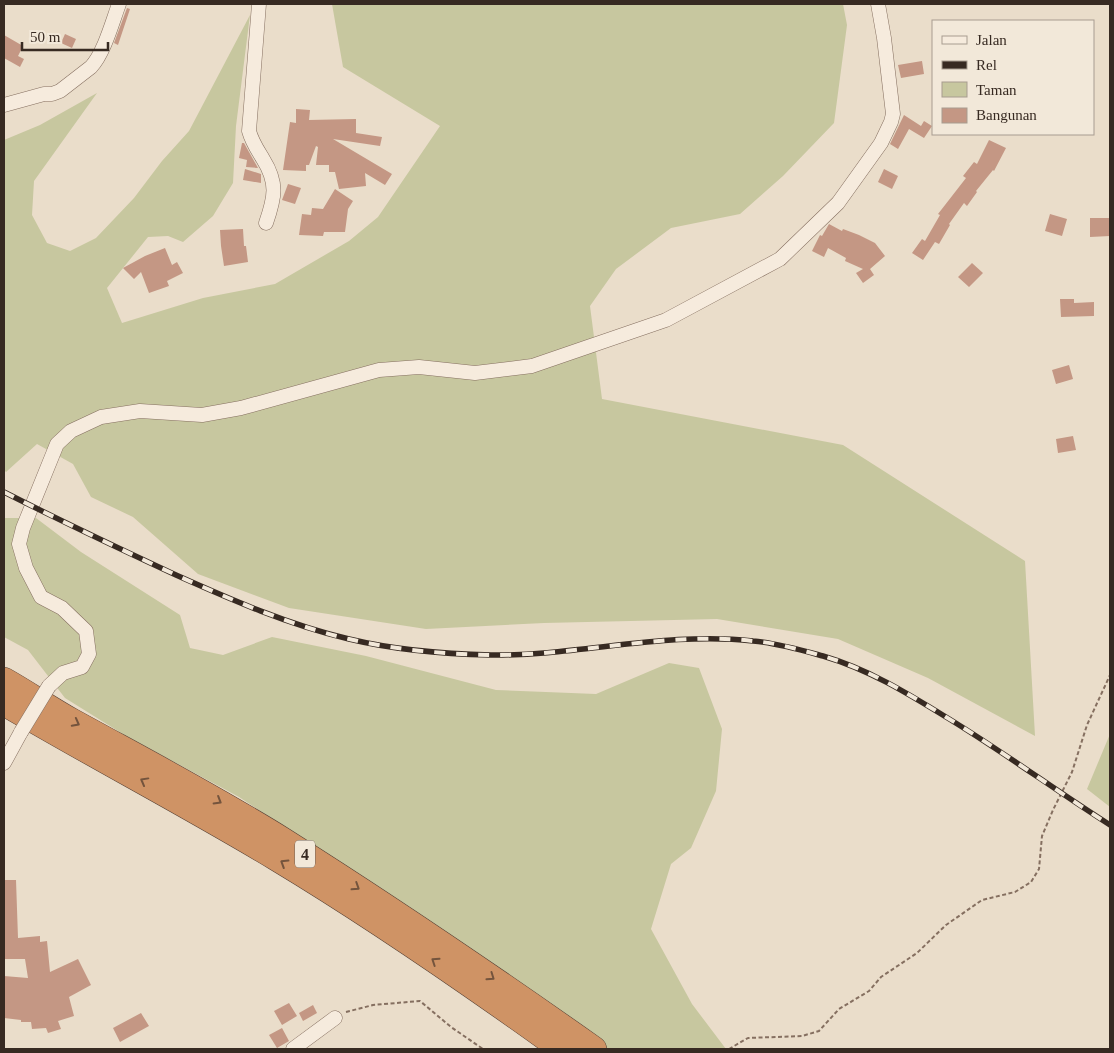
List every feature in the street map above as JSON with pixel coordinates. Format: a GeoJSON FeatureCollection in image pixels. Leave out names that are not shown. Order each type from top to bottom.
{"type":"FeatureCollection","features":[{"type":"Feature","properties":{"kind":"highway","name":"4"},"geometry":{"type":"LineString","coordinates":[[4,680],[70,720],[209,796],[282,840],[433,937],[594,1049]]}},
{"type":"Feature","properties":{"kind":"highway","name":"4"},"geometry":{"type":"LineString","coordinates":[[4,703],[278,859],[358,909],[561,1049]]}},
{"type":"Feature","properties":{"kind":"street"},"geometry":{"type":"LineString","coordinates":[[4,104],[60,91],[91,67],[95,63],[110,30],[119,4]]}},
{"type":"Feature","properties":{"kind":"street"},"geometry":{"type":"LineString","coordinates":[[260,4],[249,131],[252,144],[270,171],[274,182],[273,201],[266,223]]}},
{"type":"Feature","properties":{"kind":"street"},"geometry":{"type":"LineString","coordinates":[[4,763],[50,686],[63,673],[82,667],[89,654],[86,631],[62,608],[41,597],[26,568],[19,544],[23,528],[57,444],[71,431],[101,417],[140,410],[202,414],[241,408],[379,370],[419,367],[476,373],[532,366],[666,320],[780,259],[838,204],[881,143],[893,114],[878,4]]}},
{"type":"Feature","properties":{"kind":"street"},"geometry":{"type":"LineString","coordinates":[[293,1049],[336,1018]]}},
{"type":"Feature","properties":{"kind":"path"},"geometry":{"type":"LineString","coordinates":[[729,1049],[748,1038],[802,1036],[819,1031],[840,1009],[869,990],[881,977],[917,953],[946,925],[982,900],[1015,892],[1031,882],[1039,869],[1042,836],[1072,772],[1087,725],[1110,675]]}},
{"type":"Feature","properties":{"kind":"path"},"geometry":{"type":"LineString","coordinates":[[336,1018],[349,1011],[373,1005],[420,1001],[451,1028],[483,1049]]}},
{"type":"Feature","properties":{"kind":"green space"},"geometry":{"type":"Polygon","coordinates":[[[332,4],[843,4],[847,25],[834,123],[783,176],[740,214],[671,228],[616,269],[590,306],[602,399],[843,445],[1025,561],[1035,736],[928,678],[838,639],[717,619],[544,623],[426,629],[289,608],[198,574],[133,517],[91,497],[73,464],[37,444],[6,472],[4,470],[4,140],[40,125],[97,93],[34,181],[32,215],[47,243],[70,251],[96,238],[134,198],[162,161],[189,131],[250,15],[236,126],[233,183],[213,216],[183,242],[168,236],[148,237],[107,288],[122,323],[203,298],[275,284],[349,241],[378,217],[440,126],[343,67],[332,4]]]}},
{"type":"Feature","properties":{"kind":"green space"},"geometry":{"type":"Polygon","coordinates":[[[4,518],[36,518],[81,552],[180,615],[190,648],[223,655],[272,637],[366,656],[496,690],[596,694],[669,663],[699,668],[722,729],[716,791],[691,848],[671,864],[651,929],[692,1004],[726,1049],[608,1049],[533,991],[239,797],[126,736],[65,698],[28,650],[4,637],[4,518]]]}},
{"type":"Feature","properties":{"kind":"green space"},"geometry":{"type":"Polygon","coordinates":[[[1110,734],[1110,807],[1087,789],[1110,734]]]}},
{"type":"Feature","properties":{"kind":"building"},"geometry":{"type":"Polygon","coordinates":[[[127,8],[130,9],[118,45],[114,43],[127,8]]]}},
{"type":"Feature","properties":{"kind":"building"},"geometry":{"type":"Polygon","coordinates":[[[65,34],[76,39],[72,48],[61,43],[65,34]]]}},
{"type":"Feature","properties":{"kind":"building"},"geometry":{"type":"Polygon","coordinates":[[[4,35],[23,46],[18,56],[24,59],[20,67],[4,58],[4,35]]]}},
{"type":"Feature","properties":{"kind":"building"},"geometry":{"type":"Polygon","coordinates":[[[922,61],[924,74],[901,78],[898,65],[922,61]]]}},
{"type":"Feature","properties":{"kind":"building"},"geometry":{"type":"Polygon","coordinates":[[[296,109],[310,110],[309,120],[356,119],[356,133],[382,137],[380,146],[333,139],[392,174],[385,185],[365,173],[366,186],[339,189],[335,172],[329,172],[329,165],[316,165],[318,147],[316,146],[309,165],[306,165],[306,171],[283,170],[290,122],[296,123],[296,109]]]}},
{"type":"Feature","properties":{"kind":"building"},"geometry":{"type":"Polygon","coordinates":[[[904,115],[921,126],[924,121],[932,126],[924,138],[909,129],[898,149],[890,144],[904,115]]]}},
{"type":"Feature","properties":{"kind":"building"},"geometry":{"type":"Polygon","coordinates":[[[989,140],[1006,148],[994,171],[976,191],[967,206],[964,203],[949,224],[939,244],[935,242],[923,260],[912,253],[922,239],[925,241],[940,215],[938,214],[966,178],[963,176],[974,162],[977,164],[989,140]]]}},
{"type":"Feature","properties":{"kind":"building"},"geometry":{"type":"Polygon","coordinates":[[[242,143],[244,143],[258,168],[246,167],[247,160],[239,158],[242,143]]]}},
{"type":"Feature","properties":{"kind":"building"},"geometry":{"type":"Polygon","coordinates":[[[245,169],[261,174],[261,183],[243,180],[245,169]]]}},
{"type":"Feature","properties":{"kind":"building"},"geometry":{"type":"Polygon","coordinates":[[[884,169],[898,176],[892,189],[878,182],[884,169]]]}},
{"type":"Feature","properties":{"kind":"building"},"geometry":{"type":"Polygon","coordinates":[[[288,184],[301,188],[295,204],[282,200],[288,184]]]}},
{"type":"Feature","properties":{"kind":"building"},"geometry":{"type":"Polygon","coordinates":[[[335,189],[353,201],[348,209],[345,232],[324,232],[323,236],[299,235],[302,214],[311,215],[312,208],[323,209],[335,189]]]}},
{"type":"Feature","properties":{"kind":"building"},"geometry":{"type":"Polygon","coordinates":[[[1050,214],[1067,219],[1062,236],[1045,231],[1050,214]]]}},
{"type":"Feature","properties":{"kind":"building"},"geometry":{"type":"Polygon","coordinates":[[[1090,218],[1110,218],[1110,236],[1090,237],[1090,218]]]}},
{"type":"Feature","properties":{"kind":"building"},"geometry":{"type":"Polygon","coordinates":[[[829,224],[842,231],[843,229],[875,243],[885,256],[870,269],[874,275],[863,283],[856,273],[863,269],[845,261],[846,258],[828,248],[824,257],[812,251],[820,235],[822,236],[829,224]]]}},
{"type":"Feature","properties":{"kind":"building"},"geometry":{"type":"Polygon","coordinates":[[[243,229],[244,246],[246,246],[248,262],[224,266],[220,230],[243,229]]]}},
{"type":"Feature","properties":{"kind":"building"},"geometry":{"type":"Polygon","coordinates":[[[165,248],[172,265],[177,262],[183,273],[167,281],[169,286],[149,293],[141,272],[134,279],[123,268],[165,248]]]}},
{"type":"Feature","properties":{"kind":"building"},"geometry":{"type":"Polygon","coordinates":[[[972,263],[983,273],[969,287],[958,277],[972,263]]]}},
{"type":"Feature","properties":{"kind":"building"},"geometry":{"type":"Polygon","coordinates":[[[1060,299],[1074,299],[1074,303],[1094,302],[1094,316],[1061,317],[1060,299]]]}},
{"type":"Feature","properties":{"kind":"building"},"geometry":{"type":"Polygon","coordinates":[[[1069,365],[1073,379],[1056,384],[1052,370],[1069,365]]]}},
{"type":"Feature","properties":{"kind":"building"},"geometry":{"type":"Polygon","coordinates":[[[1073,436],[1076,450],[1058,453],[1056,439],[1073,436]]]}},
{"type":"Feature","properties":{"kind":"building"},"geometry":{"type":"Polygon","coordinates":[[[4,880],[16,880],[18,938],[40,936],[40,942],[47,941],[50,972],[78,959],[91,985],[69,997],[74,1016],[58,1021],[61,1029],[48,1033],[46,1028],[32,1029],[31,1022],[4,1018],[4,976],[28,978],[25,959],[4,959],[4,880]]]}},
{"type":"Feature","properties":{"kind":"building"},"geometry":{"type":"Polygon","coordinates":[[[289,1003],[297,1016],[282,1025],[274,1011],[289,1003]]]}},
{"type":"Feature","properties":{"kind":"building"},"geometry":{"type":"Polygon","coordinates":[[[313,1005],[317,1013],[303,1021],[299,1013],[313,1005]]]}},
{"type":"Feature","properties":{"kind":"building"},"geometry":{"type":"Polygon","coordinates":[[[141,1013],[149,1026],[120,1042],[113,1028],[141,1013]]]}},
{"type":"Feature","properties":{"kind":"building"},"geometry":{"type":"Polygon","coordinates":[[[282,1028],[289,1041],[277,1048],[269,1035],[282,1028]]]}},
{"type":"Feature","properties":{"kind":"railway"},"geometry":{"type":"LineString","coordinates":[[4,492],[154,565],[240,603],[305,627],[366,643],[420,651],[491,655],[557,652],[655,641],[720,639],[771,643],[840,661],[887,682],[917,699],[988,743],[1110,825]]}}]}
